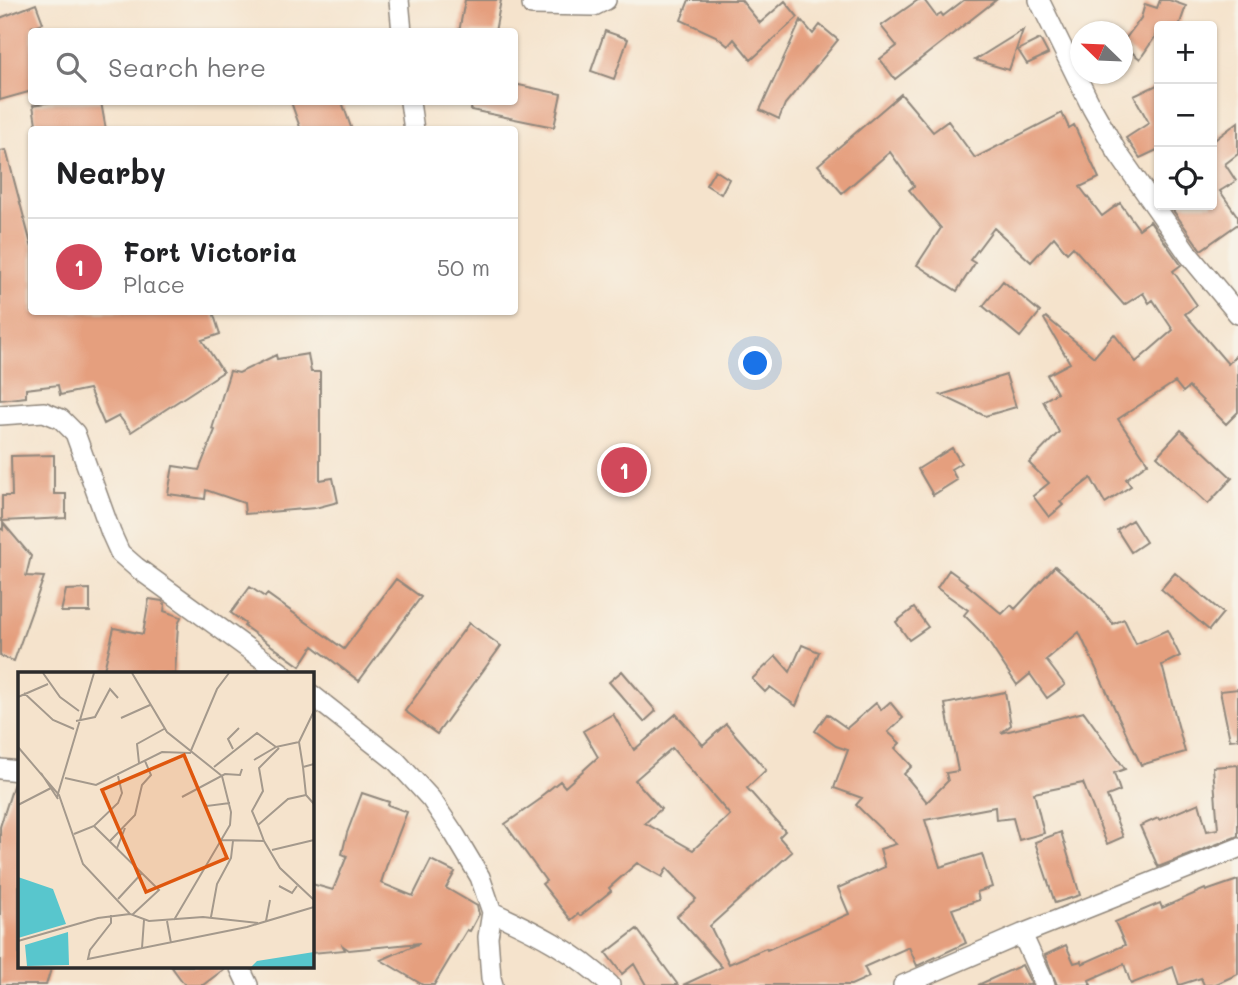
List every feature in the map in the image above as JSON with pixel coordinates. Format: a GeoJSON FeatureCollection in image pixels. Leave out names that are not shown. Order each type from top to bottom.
{"type":"FeatureCollection","features":[{"type":"Feature","properties":{"kind":"street"},"geometry":{"type":"LineString","coordinates":[[399,0],[402,28]]}},
{"type":"Feature","properties":{"kind":"street"},"geometry":{"type":"LineString","coordinates":[[532,5],[594,6],[606,0]]}},
{"type":"Feature","properties":{"kind":"street"},"geometry":{"type":"LineString","coordinates":[[1038,0],[1117,152],[1189,255],[1238,314]]}},
{"type":"Feature","properties":{"kind":"street"},"geometry":{"type":"LineString","coordinates":[[410,105],[413,126]]}},
{"type":"Feature","properties":{"kind":"street"},"geometry":{"type":"LineString","coordinates":[[0,415],[44,412],[61,419],[75,433],[120,553],[280,672]]}},
{"type":"Feature","properties":{"kind":"street"},"geometry":{"type":"LineString","coordinates":[[313,696],[396,761],[431,799],[455,835],[480,877],[492,912],[488,937],[493,985]]}},
{"type":"Feature","properties":{"kind":"street"},"geometry":{"type":"LineString","coordinates":[[0,769],[18,771]]}},
{"type":"Feature","properties":{"kind":"street"},"geometry":{"type":"LineString","coordinates":[[903,985],[1022,934],[1238,848]]}},
{"type":"Feature","properties":{"kind":"street"},"geometry":{"type":"LineString","coordinates":[[492,912],[562,947],[591,967],[610,985]]}},
{"type":"Feature","properties":{"kind":"street"},"geometry":{"type":"LineString","coordinates":[[1022,934],[1045,985]]}},
{"type":"Feature","properties":{"kind":"street"},"geometry":{"type":"LineString","coordinates":[[240,968],[248,985]]}},
{"type":"Feature","properties":{"kind":"building"},"geometry":{"type":"Polygon","coordinates":[[[465,0],[501,0],[496,28],[460,28],[465,0]]]}},
{"type":"Feature","properties":{"kind":"building"},"geometry":{"type":"Polygon","coordinates":[[[689,0],[741,0],[760,23],[785,1],[798,17],[751,60],[734,39],[728,46],[716,36],[681,20],[689,0]]]}},
{"type":"Feature","properties":{"kind":"building"},"geometry":{"type":"Polygon","coordinates":[[[918,0],[924,0],[936,16],[941,13],[943,16],[964,0],[996,0],[895,79],[880,59],[897,46],[881,26],[918,0]]]}},
{"type":"Feature","properties":{"kind":"building"},"geometry":{"type":"Polygon","coordinates":[[[1160,0],[1186,6],[1181,21],[1154,21],[1154,38],[1140,59],[1133,53],[1133,29],[1141,18],[1145,4],[1157,8],[1160,0]]]}},
{"type":"Feature","properties":{"kind":"building"},"geometry":{"type":"Polygon","coordinates":[[[36,4],[43,23],[28,28],[28,92],[0,100],[0,18],[36,4]]]}},
{"type":"Feature","properties":{"kind":"building"},"geometry":{"type":"Polygon","coordinates":[[[801,20],[813,34],[820,25],[838,40],[785,104],[779,119],[760,110],[801,20]]]}},
{"type":"Feature","properties":{"kind":"building"},"geometry":{"type":"Polygon","coordinates":[[[1023,30],[1009,70],[975,60],[1023,30]]]}},
{"type":"Feature","properties":{"kind":"building"},"geometry":{"type":"Polygon","coordinates":[[[605,31],[628,39],[614,79],[591,71],[605,31]]]}},
{"type":"Feature","properties":{"kind":"building"},"geometry":{"type":"Polygon","coordinates":[[[1040,39],[1048,54],[1027,64],[1018,50],[1040,39]]]}},
{"type":"Feature","properties":{"kind":"building"},"geometry":{"type":"Polygon","coordinates":[[[518,85],[561,94],[554,127],[471,110],[472,105],[518,105],[518,85]]]}},
{"type":"Feature","properties":{"kind":"building"},"geometry":{"type":"Polygon","coordinates":[[[1154,86],[1154,151],[1140,158],[1126,138],[1149,123],[1134,96],[1154,86]]]}},
{"type":"Feature","properties":{"kind":"building"},"geometry":{"type":"Polygon","coordinates":[[[901,94],[933,132],[948,121],[975,158],[1062,113],[1069,128],[1074,125],[1099,178],[1080,187],[1102,216],[1120,203],[1139,229],[1150,221],[1181,265],[1173,271],[1197,305],[1185,314],[1228,364],[1238,353],[1238,412],[1226,424],[1189,387],[1183,392],[1175,382],[1118,419],[1148,463],[1126,479],[1131,486],[1105,503],[1091,478],[1060,502],[1063,505],[1049,517],[1033,496],[1049,483],[1029,463],[1059,432],[1043,401],[1057,393],[1047,375],[1070,363],[1044,319],[1046,317],[1094,357],[1114,334],[1136,362],[1173,330],[1153,300],[1149,303],[1143,293],[1124,305],[1073,247],[1067,253],[1054,237],[1031,262],[994,228],[970,260],[975,263],[957,291],[917,265],[941,228],[909,190],[914,186],[890,152],[842,193],[818,165],[901,94]]]}},
{"type":"Feature","properties":{"kind":"building"},"geometry":{"type":"Polygon","coordinates":[[[33,105],[102,105],[105,126],[36,126],[33,105]]]}},
{"type":"Feature","properties":{"kind":"building"},"geometry":{"type":"Polygon","coordinates":[[[292,105],[343,105],[351,126],[300,126],[292,105]]]}},
{"type":"Feature","properties":{"kind":"building"},"geometry":{"type":"Polygon","coordinates":[[[1238,122],[1238,154],[1225,164],[1236,181],[1220,191],[1238,217],[1238,224],[1201,250],[1173,210],[1217,210],[1217,138],[1238,122]]]}},
{"type":"Feature","properties":{"kind":"building"},"geometry":{"type":"Polygon","coordinates":[[[6,150],[28,233],[28,315],[214,315],[220,334],[202,340],[223,372],[131,432],[119,416],[104,424],[89,389],[60,395],[58,385],[26,389],[26,397],[0,400],[0,151],[6,150]]]}},
{"type":"Feature","properties":{"kind":"building"},"geometry":{"type":"Polygon","coordinates":[[[715,170],[729,179],[721,194],[706,185],[715,170]]]}},
{"type":"Feature","properties":{"kind":"building"},"geometry":{"type":"Polygon","coordinates":[[[1003,281],[1040,312],[1020,337],[983,306],[1003,281]]]}},
{"type":"Feature","properties":{"kind":"building"},"geometry":{"type":"Polygon","coordinates":[[[308,354],[311,372],[320,372],[320,480],[333,478],[338,502],[315,508],[245,514],[244,503],[206,490],[205,499],[168,494],[173,466],[199,470],[215,430],[212,429],[230,371],[239,373],[276,355],[277,359],[308,354]]]}},
{"type":"Feature","properties":{"kind":"building"},"geometry":{"type":"Polygon","coordinates":[[[1006,375],[1016,407],[985,416],[941,395],[1006,375]]]}},
{"type":"Feature","properties":{"kind":"building"},"geometry":{"type":"Polygon","coordinates":[[[1181,430],[1232,478],[1208,504],[1157,456],[1181,430]]]}},
{"type":"Feature","properties":{"kind":"building"},"geometry":{"type":"Polygon","coordinates":[[[952,448],[961,463],[951,469],[957,480],[933,495],[918,469],[952,448]]]}},
{"type":"Feature","properties":{"kind":"building"},"geometry":{"type":"Polygon","coordinates":[[[624,450],[637,456],[643,469],[637,482],[624,488],[611,482],[605,469],[611,456],[624,450]]]}},
{"type":"Feature","properties":{"kind":"building"},"geometry":{"type":"Polygon","coordinates":[[[54,455],[54,494],[66,494],[66,518],[2,521],[2,496],[12,496],[11,456],[54,455]]]}},
{"type":"Feature","properties":{"kind":"building"},"geometry":{"type":"Polygon","coordinates":[[[1132,520],[1146,542],[1131,552],[1117,530],[1132,520]]]}},
{"type":"Feature","properties":{"kind":"building"},"geometry":{"type":"Polygon","coordinates":[[[3,523],[31,556],[26,576],[44,577],[14,661],[0,656],[0,528],[3,530],[3,523]]]}},
{"type":"Feature","properties":{"kind":"building"},"geometry":{"type":"Polygon","coordinates":[[[1055,566],[1096,603],[1113,624],[1124,619],[1136,644],[1167,630],[1180,656],[1162,665],[1185,752],[1141,765],[1079,632],[1046,660],[1065,685],[1047,698],[1030,674],[1017,685],[983,634],[964,615],[968,610],[937,588],[949,570],[1002,614],[1011,605],[1015,609],[1055,566]]]}},
{"type":"Feature","properties":{"kind":"building"},"geometry":{"type":"Polygon","coordinates":[[[1175,573],[1223,613],[1209,630],[1161,589],[1175,573]]]}},
{"type":"Feature","properties":{"kind":"building"},"geometry":{"type":"Polygon","coordinates":[[[396,579],[421,597],[359,681],[313,646],[300,666],[244,626],[246,624],[231,613],[250,587],[265,597],[267,594],[344,649],[396,579]]]}},
{"type":"Feature","properties":{"kind":"building"},"geometry":{"type":"Polygon","coordinates":[[[90,589],[90,612],[61,612],[66,590],[90,589]]]}},
{"type":"Feature","properties":{"kind":"building"},"geometry":{"type":"Polygon","coordinates":[[[149,599],[162,601],[165,604],[164,611],[181,617],[178,625],[175,672],[103,672],[114,628],[143,634],[149,599]]]}},
{"type":"Feature","properties":{"kind":"building"},"geometry":{"type":"Polygon","coordinates":[[[914,608],[928,627],[909,640],[896,622],[914,608]]]}},
{"type":"Feature","properties":{"kind":"building"},"geometry":{"type":"Polygon","coordinates":[[[469,623],[501,646],[437,734],[405,711],[469,623]]]}},
{"type":"Feature","properties":{"kind":"building"},"geometry":{"type":"Polygon","coordinates":[[[802,645],[819,652],[796,706],[770,687],[765,692],[752,679],[776,656],[790,672],[802,645]]]}},
{"type":"Feature","properties":{"kind":"building"},"geometry":{"type":"Polygon","coordinates":[[[622,671],[656,711],[644,722],[609,682],[622,671]]]}},
{"type":"Feature","properties":{"kind":"building"},"geometry":{"type":"Polygon","coordinates":[[[1238,689],[1238,739],[1230,740],[1220,691],[1238,689]]]}},
{"type":"Feature","properties":{"kind":"building"},"geometry":{"type":"Polygon","coordinates":[[[1005,692],[1011,725],[1001,733],[1084,712],[1125,769],[1114,773],[1120,791],[1107,796],[1123,837],[1107,844],[1083,783],[1034,793],[1044,833],[1019,840],[1013,818],[996,820],[995,807],[925,820],[940,867],[982,854],[992,887],[977,892],[979,900],[952,909],[966,943],[917,966],[909,947],[864,967],[869,977],[851,985],[683,985],[722,967],[677,916],[696,899],[667,868],[662,877],[637,863],[609,888],[611,891],[571,920],[542,884],[546,881],[505,824],[542,798],[541,796],[560,781],[565,787],[598,757],[583,731],[613,714],[634,750],[676,714],[703,745],[726,724],[766,770],[747,788],[785,831],[779,837],[792,852],[710,926],[729,964],[849,914],[838,888],[885,867],[880,849],[896,844],[856,805],[862,798],[834,788],[848,750],[836,746],[815,731],[827,714],[847,728],[876,703],[881,710],[890,702],[903,718],[888,732],[900,743],[895,748],[912,766],[904,774],[927,802],[948,781],[946,773],[958,771],[945,704],[1005,692]],[[672,748],[635,780],[661,809],[645,823],[693,850],[730,815],[672,748]]]}},
{"type":"Feature","properties":{"kind":"building"},"geometry":{"type":"Polygon","coordinates":[[[1238,765],[1238,836],[1158,867],[1140,826],[1199,803],[1207,831],[1218,829],[1213,767],[1238,765]]]}},
{"type":"Feature","properties":{"kind":"building"},"geometry":{"type":"Polygon","coordinates":[[[14,783],[18,783],[18,968],[51,969],[46,985],[0,985],[0,827],[14,783]]]}},
{"type":"Feature","properties":{"kind":"building"},"geometry":{"type":"Polygon","coordinates":[[[362,793],[389,802],[388,805],[407,812],[381,883],[413,896],[431,860],[455,872],[446,888],[477,906],[479,914],[470,931],[467,930],[434,985],[423,985],[381,960],[420,943],[349,950],[343,946],[345,950],[313,953],[313,884],[333,890],[347,856],[342,854],[362,793]]]}},
{"type":"Feature","properties":{"kind":"building"},"geometry":{"type":"Polygon","coordinates":[[[1061,832],[1080,895],[1055,903],[1035,842],[1061,832]]]}},
{"type":"Feature","properties":{"kind":"building"},"geometry":{"type":"Polygon","coordinates":[[[1238,880],[1238,974],[1214,985],[1204,985],[1201,978],[1179,985],[1173,967],[1131,984],[1124,964],[1089,980],[1091,985],[1057,985],[1045,955],[1066,945],[1074,963],[1081,961],[1082,964],[1125,945],[1115,922],[1160,903],[1162,908],[1205,889],[1206,891],[1238,880]]]}},
{"type":"Feature","properties":{"kind":"building"},"geometry":{"type":"Polygon","coordinates":[[[637,929],[678,985],[646,985],[634,964],[622,974],[606,953],[637,929]]]}},
{"type":"Feature","properties":{"kind":"building"},"geometry":{"type":"Polygon","coordinates":[[[1022,965],[1032,985],[978,985],[1022,965]]]}},
{"type":"Feature","properties":{"kind":"building"},"geometry":{"type":"Polygon","coordinates":[[[172,968],[226,968],[203,985],[185,985],[172,968]]]}},
{"type":"Feature","properties":{"kind":"place","name":"Fort Victoria"},"geometry":{"type":"Point","coordinates":[624,470]}}]}
